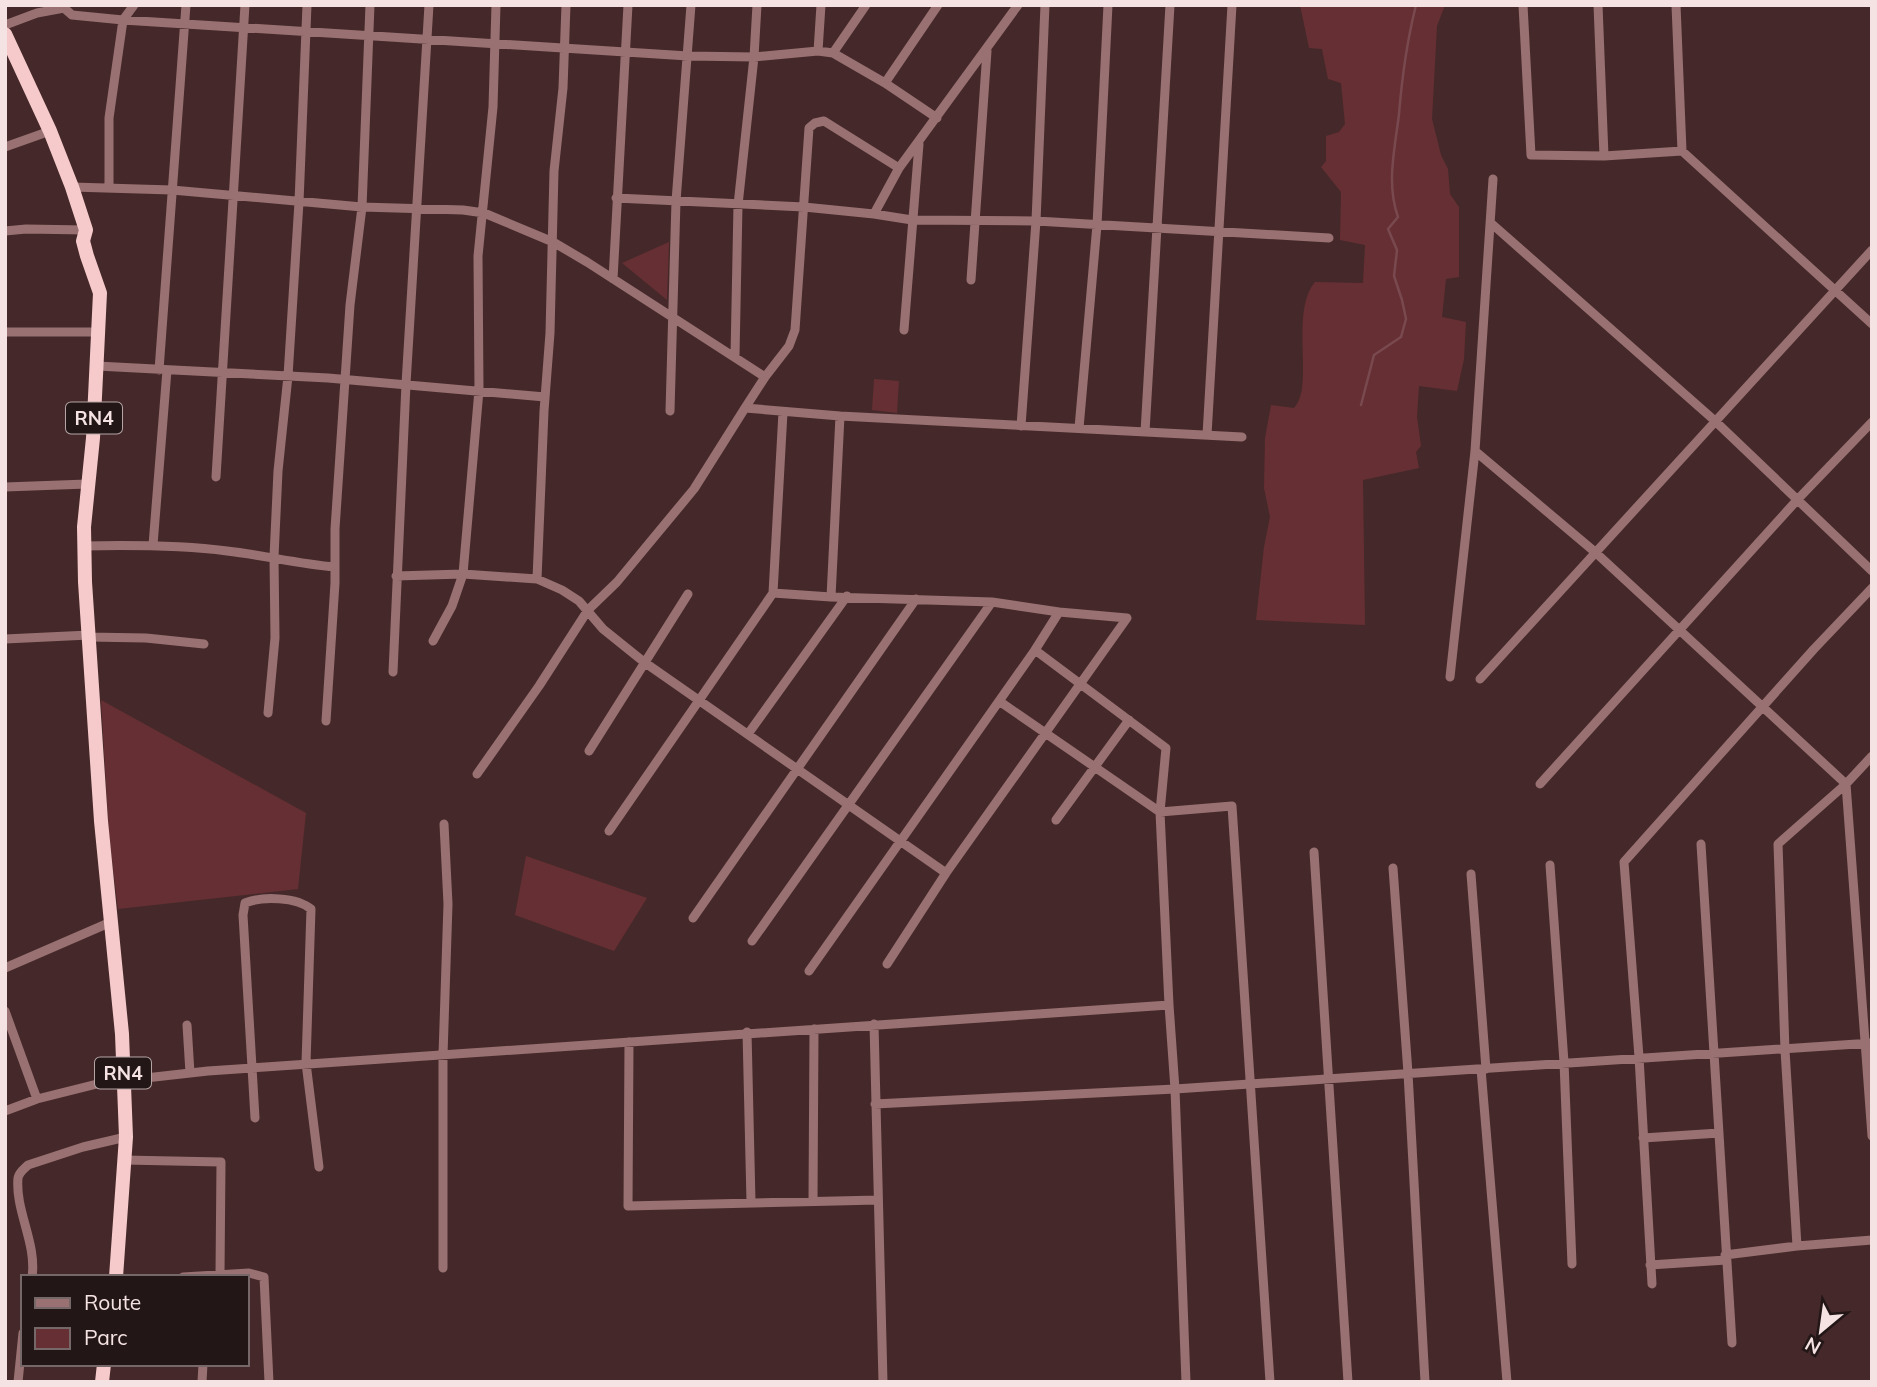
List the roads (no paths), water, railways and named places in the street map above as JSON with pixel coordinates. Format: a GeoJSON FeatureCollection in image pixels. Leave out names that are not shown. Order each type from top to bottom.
{"type":"FeatureCollection","features":[{"type":"Feature","properties":{"kind":"highway","name":"RN4"},"geometry":{"type":"LineString","coordinates":[[5,34],[50,131],[72,187],[86,230],[83,241],[100,293],[93,438],[86,484],[85,545],[88,636],[101,821],[122,1034],[126,1137],[116,1275]]}},
{"type":"Feature","properties":{"kind":"street"},"geometry":{"type":"LineString","coordinates":[[109,187],[109,118],[123,20],[134,5]]}},
{"type":"Feature","properties":{"kind":"street"},"geometry":{"type":"LineString","coordinates":[[153,545],[172,190],[186,5]]}},
{"type":"Feature","properties":{"kind":"street"},"geometry":{"type":"LineString","coordinates":[[216,477],[245,5]]}},
{"type":"Feature","properties":{"kind":"street"},"geometry":{"type":"LineString","coordinates":[[268,713],[275,638],[274,557],[278,471],[288,376],[299,202],[307,5]]}},
{"type":"Feature","properties":{"kind":"street"},"geometry":{"type":"LineString","coordinates":[[326,721],[335,529],[350,306],[362,207],[370,5]]}},
{"type":"Feature","properties":{"kind":"street"},"geometry":{"type":"LineString","coordinates":[[393,672],[406,384],[429,5]]}},
{"type":"Feature","properties":{"kind":"street"},"geometry":{"type":"LineString","coordinates":[[433,641],[452,606],[463,574],[479,390],[478,256],[493,107],[496,5]]}},
{"type":"Feature","properties":{"kind":"street"},"geometry":{"type":"LineString","coordinates":[[537,579],[554,171],[563,88],[566,5]]}},
{"type":"Feature","properties":{"kind":"street"},"geometry":{"type":"LineString","coordinates":[[612,279],[628,5]]}},
{"type":"Feature","properties":{"kind":"street"},"geometry":{"type":"LineString","coordinates":[[670,411],[676,201],[691,5]]}},
{"type":"Feature","properties":{"kind":"street"},"geometry":{"type":"LineString","coordinates":[[735,356],[738,205],[757,5]]}},
{"type":"Feature","properties":{"kind":"street"},"geometry":{"type":"LineString","coordinates":[[818,51],[821,5]]}},
{"type":"Feature","properties":{"kind":"street"},"geometry":{"type":"LineString","coordinates":[[833,52],[866,5]]}},
{"type":"Feature","properties":{"kind":"street"},"geometry":{"type":"LineString","coordinates":[[885,83],[938,5]]}},
{"type":"Feature","properties":{"kind":"street"},"geometry":{"type":"LineString","coordinates":[[874,214],[899,168],[1018,5]]}},
{"type":"Feature","properties":{"kind":"street"},"geometry":{"type":"LineString","coordinates":[[1021,426],[1036,221],[1045,5]]}},
{"type":"Feature","properties":{"kind":"street"},"geometry":{"type":"LineString","coordinates":[[1079,428],[1097,225],[1108,5]]}},
{"type":"Feature","properties":{"kind":"street"},"geometry":{"type":"LineString","coordinates":[[1145,432],[1170,5]]}},
{"type":"Feature","properties":{"kind":"street"},"geometry":{"type":"LineString","coordinates":[[1208,435],[1231,5]]}},
{"type":"Feature","properties":{"kind":"street"},"geometry":{"type":"LineString","coordinates":[[1523,5],[1531,155],[1604,156],[1682,151]]}},
{"type":"Feature","properties":{"kind":"street"},"geometry":{"type":"LineString","coordinates":[[1598,5],[1604,156]]}},
{"type":"Feature","properties":{"kind":"street"},"geometry":{"type":"LineString","coordinates":[[1676,5],[1682,151],[1872,324]]}},
{"type":"Feature","properties":{"kind":"street"},"geometry":{"type":"LineString","coordinates":[[5,25],[37,13],[64,7],[67,13],[72,15],[123,20],[688,56],[754,57],[833,52],[937,118]]}},
{"type":"Feature","properties":{"kind":"street"},"geometry":{"type":"LineString","coordinates":[[971,280],[987,50]]}},
{"type":"Feature","properties":{"kind":"street"},"geometry":{"type":"LineString","coordinates":[[477,774],[588,610],[617,582],[694,489],[765,377],[789,346],[795,330],[809,128],[824,121],[899,168]]}},
{"type":"Feature","properties":{"kind":"street"},"geometry":{"type":"LineString","coordinates":[[5,146],[50,131]]}},
{"type":"Feature","properties":{"kind":"street"},"geometry":{"type":"LineString","coordinates":[[904,330],[919,144]]}},
{"type":"Feature","properties":{"kind":"street"},"geometry":{"type":"LineString","coordinates":[[1450,677],[1475,451],[1493,179]]}},
{"type":"Feature","properties":{"kind":"street"},"geometry":{"type":"LineString","coordinates":[[72,187],[172,190],[362,207],[484,213],[553,242],[674,316],[765,377]]}},
{"type":"Feature","properties":{"kind":"street"},"geometry":{"type":"LineString","coordinates":[[616,198],[804,207],[912,220],[1036,221],[1329,238]]}},
{"type":"Feature","properties":{"kind":"street"},"geometry":{"type":"LineString","coordinates":[[1492,224],[1714,420],[1872,571]]}},
{"type":"Feature","properties":{"kind":"street"},"geometry":{"type":"LineString","coordinates":[[5,232],[26,229],[86,230]]}},
{"type":"Feature","properties":{"kind":"street"},"geometry":{"type":"LineString","coordinates":[[1480,679],[1872,250]]}},
{"type":"Feature","properties":{"kind":"street"},"geometry":{"type":"LineString","coordinates":[[5,332],[99,332]]}},
{"type":"Feature","properties":{"kind":"street"},"geometry":{"type":"LineString","coordinates":[[97,366],[347,379],[545,397]]}},
{"type":"Feature","properties":{"kind":"street"},"geometry":{"type":"LineString","coordinates":[[745,408],[840,416],[1242,437]]}},
{"type":"Feature","properties":{"kind":"street"},"geometry":{"type":"LineString","coordinates":[[609,831],[773,593],[783,412]]}},
{"type":"Feature","properties":{"kind":"street"},"geometry":{"type":"LineString","coordinates":[[831,597],[840,416]]}},
{"type":"Feature","properties":{"kind":"street"},"geometry":{"type":"LineString","coordinates":[[1540,783],[1798,499],[1872,422]]}},
{"type":"Feature","properties":{"kind":"street"},"geometry":{"type":"LineString","coordinates":[[1475,451],[1595,552],[1846,784],[1869,1043],[1872,1136]]}},
{"type":"Feature","properties":{"kind":"street"},"geometry":{"type":"LineString","coordinates":[[5,487],[86,484]]}},
{"type":"Feature","properties":{"kind":"street"},"geometry":{"type":"LineString","coordinates":[[85,545],[153,545],[225,551],[335,567]]}},
{"type":"Feature","properties":{"kind":"street"},"geometry":{"type":"LineString","coordinates":[[396,576],[463,574],[537,579],[562,590],[588,610],[603,629],[643,662],[947,873]]}},
{"type":"Feature","properties":{"kind":"street"},"geometry":{"type":"LineString","coordinates":[[1651,1284],[1639,1057],[1624,863],[1872,588]]}},
{"type":"Feature","properties":{"kind":"street"},"geometry":{"type":"LineString","coordinates":[[773,593],[992,602],[1127,618],[947,873],[887,964]]}},
{"type":"Feature","properties":{"kind":"street"},"geometry":{"type":"LineString","coordinates":[[589,751],[688,594]]}},
{"type":"Feature","properties":{"kind":"street"},"geometry":{"type":"LineString","coordinates":[[748,734],[847,596]]}},
{"type":"Feature","properties":{"kind":"street"},"geometry":{"type":"LineString","coordinates":[[693,918],[916,599]]}},
{"type":"Feature","properties":{"kind":"street"},"geometry":{"type":"LineString","coordinates":[[752,941],[992,602]]}},
{"type":"Feature","properties":{"kind":"street"},"geometry":{"type":"LineString","coordinates":[[809,971],[1059,612]]}},
{"type":"Feature","properties":{"kind":"street"},"geometry":{"type":"LineString","coordinates":[[5,639],[88,636],[204,644]]}},
{"type":"Feature","properties":{"kind":"street"},"geometry":{"type":"LineString","coordinates":[[1035,650],[1166,748],[1160,812],[1175,1089],[1186,1382]]}},
{"type":"Feature","properties":{"kind":"street"},"geometry":{"type":"LineString","coordinates":[[999,701],[1160,812],[1232,806],[1243,985],[1253,1086],[1270,1382]]}},
{"type":"Feature","properties":{"kind":"street"},"geometry":{"type":"LineString","coordinates":[[1056,820],[1129,720]]}},
{"type":"Feature","properties":{"kind":"street"},"geometry":{"type":"LineString","coordinates":[[1797,1246],[1785,1050],[1778,844],[1846,784],[1872,756]]}},
{"type":"Feature","properties":{"kind":"street"},"geometry":{"type":"LineString","coordinates":[[443,824],[449,904],[443,1055],[443,1268]]}},
{"type":"Feature","properties":{"kind":"street"},"geometry":{"type":"LineString","coordinates":[[1701,844],[1732,1343]]}},
{"type":"Feature","properties":{"kind":"street"},"geometry":{"type":"LineString","coordinates":[[1314,852],[1348,1382]]}},
{"type":"Feature","properties":{"kind":"street"},"geometry":{"type":"LineString","coordinates":[[1550,865],[1564,1062],[1572,1264]]}},
{"type":"Feature","properties":{"kind":"street"},"geometry":{"type":"LineString","coordinates":[[1393,868],[1408,1073],[1425,1382]]}},
{"type":"Feature","properties":{"kind":"street"},"geometry":{"type":"LineString","coordinates":[[1471,874],[1507,1382]]}},
{"type":"Feature","properties":{"kind":"street"},"geometry":{"type":"LineString","coordinates":[[255,1118],[243,915],[245,903],[264,898],[305,904],[311,909],[306,1063],[319,1167]]}},
{"type":"Feature","properties":{"kind":"street"},"geometry":{"type":"LineString","coordinates":[[5,968],[111,922]]}},
{"type":"Feature","properties":{"kind":"street"},"geometry":{"type":"LineString","coordinates":[[5,1111],[37,1099],[101,1083],[190,1073],[747,1032],[1169,1005]]}},
{"type":"Feature","properties":{"kind":"street"},"geometry":{"type":"LineString","coordinates":[[5,1011],[37,1099]]}},
{"type":"Feature","properties":{"kind":"street"},"geometry":{"type":"LineString","coordinates":[[874,1024],[883,1382]]}},
{"type":"Feature","properties":{"kind":"street"},"geometry":{"type":"LineString","coordinates":[[187,1025],[190,1073]]}},
{"type":"Feature","properties":{"kind":"street"},"geometry":{"type":"LineString","coordinates":[[813,1201],[814,1029]]}},
{"type":"Feature","properties":{"kind":"street"},"geometry":{"type":"LineString","coordinates":[[747,1032],[751,1202]]}},
{"type":"Feature","properties":{"kind":"street"},"geometry":{"type":"LineString","coordinates":[[629,1042],[628,1206],[878,1200]]}},
{"type":"Feature","properties":{"kind":"street"},"geometry":{"type":"LineString","coordinates":[[875,1104],[1253,1086],[1564,1062],[1869,1043]]}},
{"type":"Feature","properties":{"kind":"street"},"geometry":{"type":"LineString","coordinates":[[1643,1138],[1719,1133]]}},
{"type":"Feature","properties":{"kind":"street"},"geometry":{"type":"LineString","coordinates":[[32,1275],[34,1261],[18,1176],[21,1171],[28,1165],[73,1150],[126,1137]]}},
{"type":"Feature","properties":{"kind":"street"},"geometry":{"type":"LineString","coordinates":[[124,1160],[221,1162],[220,1274]]}},
{"type":"Feature","properties":{"kind":"street"},"geometry":{"type":"LineString","coordinates":[[1650,1265],[1797,1246],[1872,1240]]}},
{"type":"Feature","properties":{"kind":"street"},"geometry":{"type":"LineString","coordinates":[[214,1275],[249,1273],[264,1277],[270,1382]]}},
{"type":"Feature","properties":{"kind":"street"},"geometry":{"type":"LineString","coordinates":[[18,1382],[21,1353]]}},
{"type":"Feature","properties":{"kind":"waterway"},"geometry":{"type":"LineString","coordinates":[[1361,405],[1374,355],[1401,337],[1406,319],[1394,276],[1397,250],[1388,229],[1398,217],[1394,204],[1392,166],[1405,59],[1416,5]]}}]}
